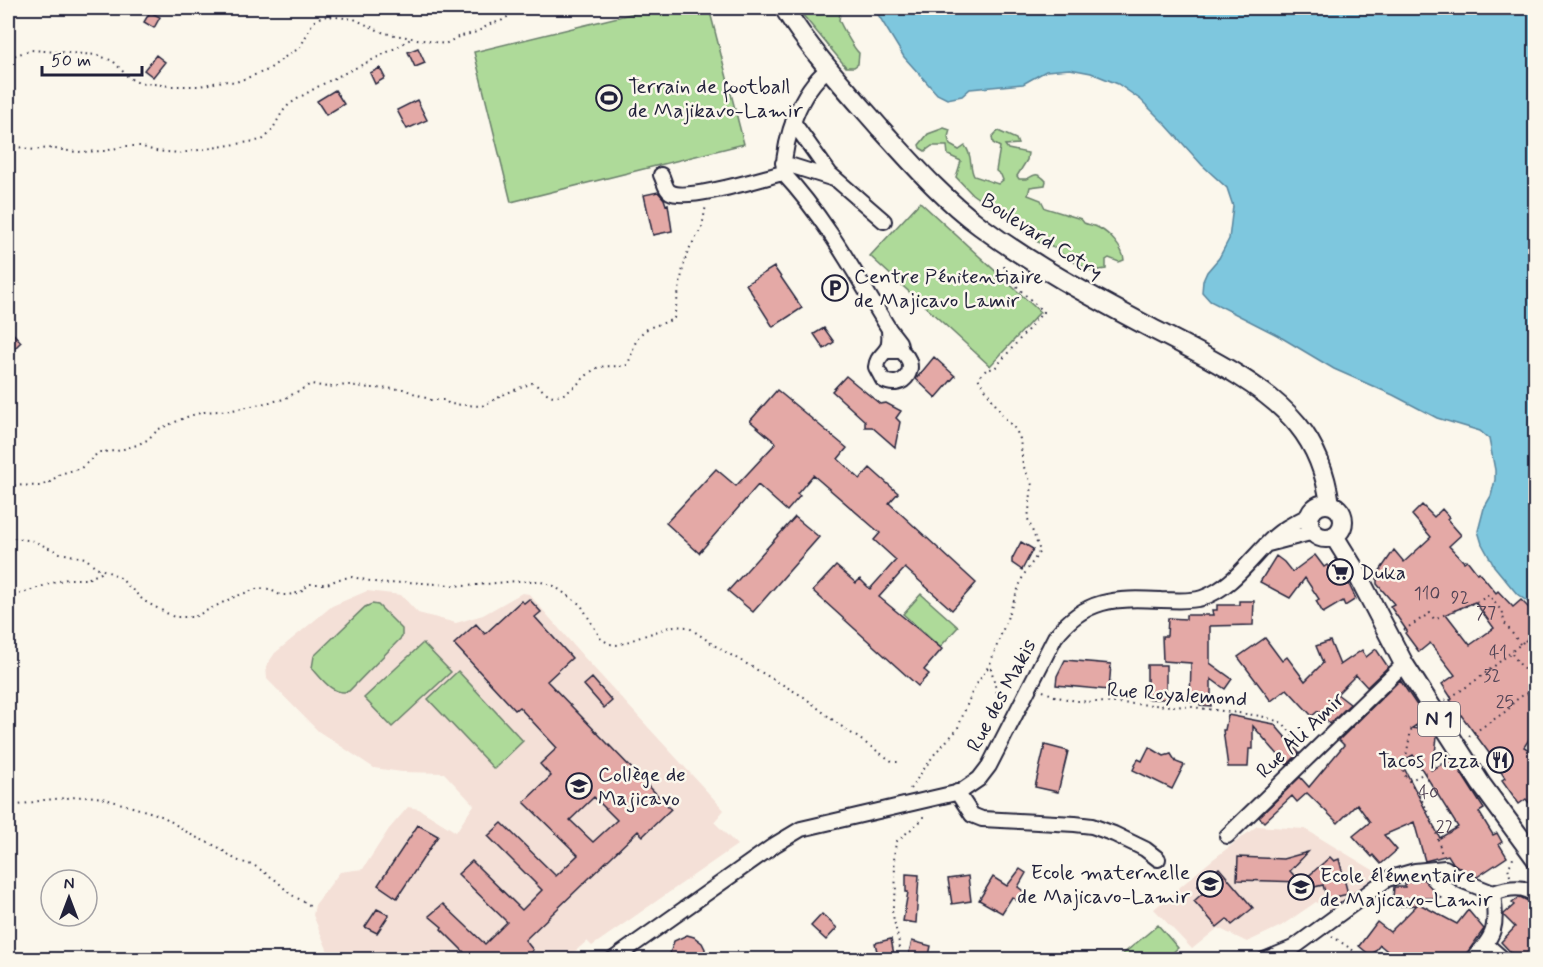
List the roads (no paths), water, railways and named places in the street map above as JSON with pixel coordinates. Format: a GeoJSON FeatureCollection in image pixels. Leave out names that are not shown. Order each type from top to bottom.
{"type":"FeatureCollection","features":[{"type":"Feature","properties":{"kind":"main road","name":"Boulevard Cotry"},"geometry":{"type":"LineString","coordinates":[[784,8],[801,36],[828,69],[927,180],[978,225],[1071,285],[1201,354],[1266,395],[1282,408],[1298,424],[1316,453],[1317,514]]}},
{"type":"Feature","properties":{"kind":"main road"},"geometry":{"type":"LineString","coordinates":[[1341,512],[1338,531],[1327,538],[1320,536],[1317,514],[1341,512]]}},
{"type":"Feature","properties":{"kind":"main road","name":"N 1"},"geometry":{"type":"LineString","coordinates":[[1338,531],[1380,623],[1404,664],[1439,708],[1536,859]]}},
{"type":"Feature","properties":{"kind":"street"},"geometry":{"type":"LineString","coordinates":[[828,69],[815,80],[793,122],[788,135],[783,168],[836,241],[889,329],[894,333],[901,351],[908,358],[910,368],[902,381],[892,384],[883,380],[876,367],[878,358],[886,351],[890,342],[889,329]]}},
{"type":"Feature","properties":{"kind":"street"},"geometry":{"type":"LineString","coordinates":[[793,122],[830,174],[884,221]]}},
{"type":"Feature","properties":{"kind":"street"},"geometry":{"type":"LineString","coordinates":[[662,175],[671,193],[707,192],[783,168],[836,179]]}},
{"type":"Feature","properties":{"kind":"street"},"geometry":{"type":"LineString","coordinates":[[886,351],[901,351]]}},
{"type":"Feature","properties":{"kind":"street","name":"Rue des Makis"},"geometry":{"type":"LineString","coordinates":[[612,960],[776,844],[801,829],[957,792],[979,779],[989,766],[1055,637],[1064,625],[1089,607],[1104,601],[1124,598],[1187,600],[1203,597],[1219,589],[1241,571],[1282,530],[1317,514]]}},
{"type":"Feature","properties":{"kind":"street","name":"Rue Ali Amir"},"geometry":{"type":"LineString","coordinates":[[1227,836],[1404,664]]}},
{"type":"Feature","properties":{"kind":"street"},"geometry":{"type":"LineString","coordinates":[[957,792],[972,815],[982,819],[1092,826],[1145,849],[1158,859]]}},
{"type":"Feature","properties":{"kind":"street"},"geometry":{"type":"LineString","coordinates":[[1264,960],[1293,948],[1387,879],[1415,871],[1445,868],[1463,881],[1493,893],[1522,888],[1536,896]]}},
{"type":"Feature","properties":{"kind":"street"},"geometry":{"type":"LineString","coordinates":[[1471,960],[1487,945],[1494,933],[1493,893]]}},
{"type":"Feature","properties":{"kind":"street"},"geometry":{"type":"LineString","coordinates":[[1487,945],[1504,960]]}},
{"type":"Feature","properties":{"kind":"water"},"geometry":{"type":"Polygon","coordinates":[[[874,8],[1535,8],[1535,607],[1517,594],[1494,566],[1478,531],[1495,480],[1489,439],[1480,431],[1437,418],[1393,395],[1334,369],[1277,335],[1210,301],[1202,292],[1207,272],[1219,258],[1229,239],[1233,206],[1227,188],[1202,165],[1141,100],[1118,84],[1091,73],[1070,69],[1046,71],[1023,84],[970,89],[962,96],[947,99],[937,94],[904,57],[874,8]]]}},
{"type":"Feature","properties":{"kind":"place","name":"Terrain de football de Majikavo-Lamir"},"geometry":{"type":"Point","coordinates":[609,98]}},
{"type":"Feature","properties":{"kind":"place","name":"Centre Pénitentiaire de Majicavo Lamir"},"geometry":{"type":"Point","coordinates":[835,288]}},
{"type":"Feature","properties":{"kind":"place","name":"Duka"},"geometry":{"type":"Point","coordinates":[1340,572]}},
{"type":"Feature","properties":{"kind":"place","name":"Tacos Pizza"},"geometry":{"type":"Point","coordinates":[1500,760]}},
{"type":"Feature","properties":{"kind":"place","name":"Collège de Majicavo"},"geometry":{"type":"Point","coordinates":[579,786]}},
{"type":"Feature","properties":{"kind":"place","name":"Ecole maternelle de Majicavo-Lamir"},"geometry":{"type":"Point","coordinates":[1210,884]}},
{"type":"Feature","properties":{"kind":"place","name":"Ecole élémentaire de Majicavo-Lamir"},"geometry":{"type":"Point","coordinates":[1301,887]}}]}
